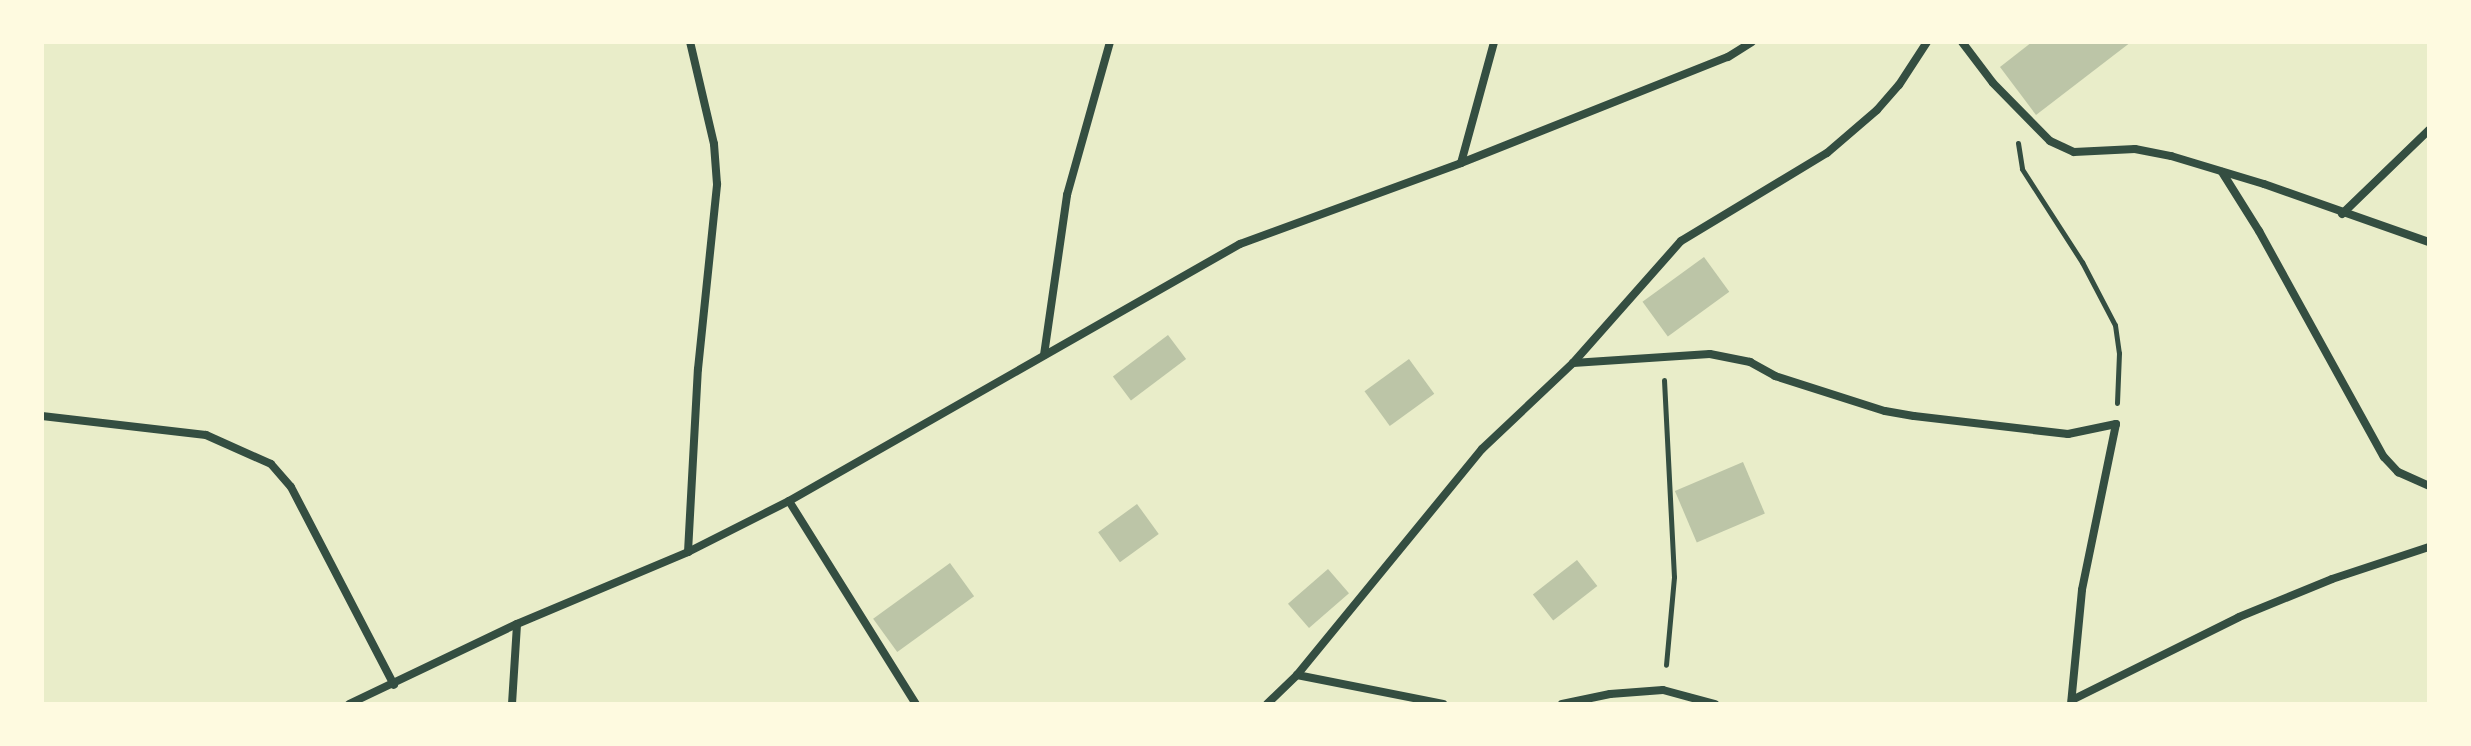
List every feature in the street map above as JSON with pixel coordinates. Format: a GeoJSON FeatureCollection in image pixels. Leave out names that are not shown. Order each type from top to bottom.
{"type":"FeatureCollection","features":[{"type":"Feature","properties":{"kind":"street"},"geometry":{"type":"LineString","coordinates":[[688,552],[698,369],[717,184],[714,144],[690,42]]}},
{"type":"Feature","properties":{"kind":"street"},"geometry":{"type":"LineString","coordinates":[[1044,355],[1067,195],[1110,42]]}},
{"type":"Feature","properties":{"kind":"street"},"geometry":{"type":"LineString","coordinates":[[1461,163],[1494,42]]}},
{"type":"Feature","properties":{"kind":"street"},"geometry":{"type":"LineString","coordinates":[[349,704],[517,624],[688,552],[789,501],[1240,244],[1461,163],[1728,57],[1752,42]]}},
{"type":"Feature","properties":{"kind":"street"},"geometry":{"type":"LineString","coordinates":[[1267,704],[1297,675],[1482,449],[1573,363],[1681,241],[1827,153],[1877,110],[1899,85],[1927,42]]}},
{"type":"Feature","properties":{"kind":"street"},"geometry":{"type":"LineString","coordinates":[[1962,42],[2018,110],[2050,141],[2074,152],[2135,149],[2221,171],[2429,242]]}},
{"type":"Feature","properties":{"kind":"street"},"geometry":{"type":"LineString","coordinates":[[2342,214],[2429,130]]}},
{"type":"Feature","properties":{"kind":"street"},"geometry":{"type":"LineString","coordinates":[[2221,171],[2259,231],[2384,457],[2398,472],[2429,486]]}},
{"type":"Feature","properties":{"kind":"street"},"geometry":{"type":"LineString","coordinates":[[1573,363],[1710,354],[1750,362],[1789,380],[1885,411],[2068,434],[2116,424],[2082,590],[2072,702]]}},
{"type":"Feature","properties":{"kind":"street"},"geometry":{"type":"LineString","coordinates":[[42,416],[206,435],[271,464],[291,487],[394,685]]}},
{"type":"Feature","properties":{"kind":"street"},"geometry":{"type":"LineString","coordinates":[[789,501],[916,704]]}},
{"type":"Feature","properties":{"kind":"street"},"geometry":{"type":"LineString","coordinates":[[2072,702],[2239,617],[2332,579],[2429,547]]}},
{"type":"Feature","properties":{"kind":"street"},"geometry":{"type":"LineString","coordinates":[[512,704],[517,624]]}},
{"type":"Feature","properties":{"kind":"street"},"geometry":{"type":"LineString","coordinates":[[1297,675],[1443,704]]}},
{"type":"Feature","properties":{"kind":"street"},"geometry":{"type":"LineString","coordinates":[[1562,704],[1610,694],[1663,690],[1715,704]]}},
{"type":"Feature","properties":{"kind":"path"},"geometry":{"type":"LineString","coordinates":[[2018,110],[2022,169],[2082,262],[2115,325],[2119,353],[2116,424]]}},
{"type":"Feature","properties":{"kind":"path"},"geometry":{"type":"LineString","coordinates":[[1662,357],[1674,577],[1663,690]]}},
{"type":"Feature","properties":{"kind":"building"},"geometry":{"type":"Polygon","coordinates":[[[2032,42],[2131,42],[2036,115],[2000,67],[2032,42]]]}},
{"type":"Feature","properties":{"kind":"building"},"geometry":{"type":"Polygon","coordinates":[[[1704,257],[1729,292],[1668,336],[1643,302],[1704,257]]]}},
{"type":"Feature","properties":{"kind":"building"},"geometry":{"type":"Polygon","coordinates":[[[1168,335],[1186,359],[1131,400],[1113,377],[1168,335]]]}},
{"type":"Feature","properties":{"kind":"building"},"geometry":{"type":"Polygon","coordinates":[[[1409,359],[1434,394],[1390,426],[1365,391],[1409,359]]]}},
{"type":"Feature","properties":{"kind":"building"},"geometry":{"type":"Polygon","coordinates":[[[1743,462],[1765,514],[1697,542],[1675,491],[1743,462]]]}},
{"type":"Feature","properties":{"kind":"building"},"geometry":{"type":"Polygon","coordinates":[[[1137,504],[1159,534],[1120,562],[1098,532],[1137,504]]]}},
{"type":"Feature","properties":{"kind":"building"},"geometry":{"type":"Polygon","coordinates":[[[1577,560],[1597,586],[1553,620],[1533,594],[1577,560]]]}},
{"type":"Feature","properties":{"kind":"building"},"geometry":{"type":"Polygon","coordinates":[[[950,563],[974,596],[897,652],[873,619],[950,563]]]}},
{"type":"Feature","properties":{"kind":"building"},"geometry":{"type":"Polygon","coordinates":[[[1328,569],[1349,593],[1309,628],[1288,604],[1328,569]]]}}]}
